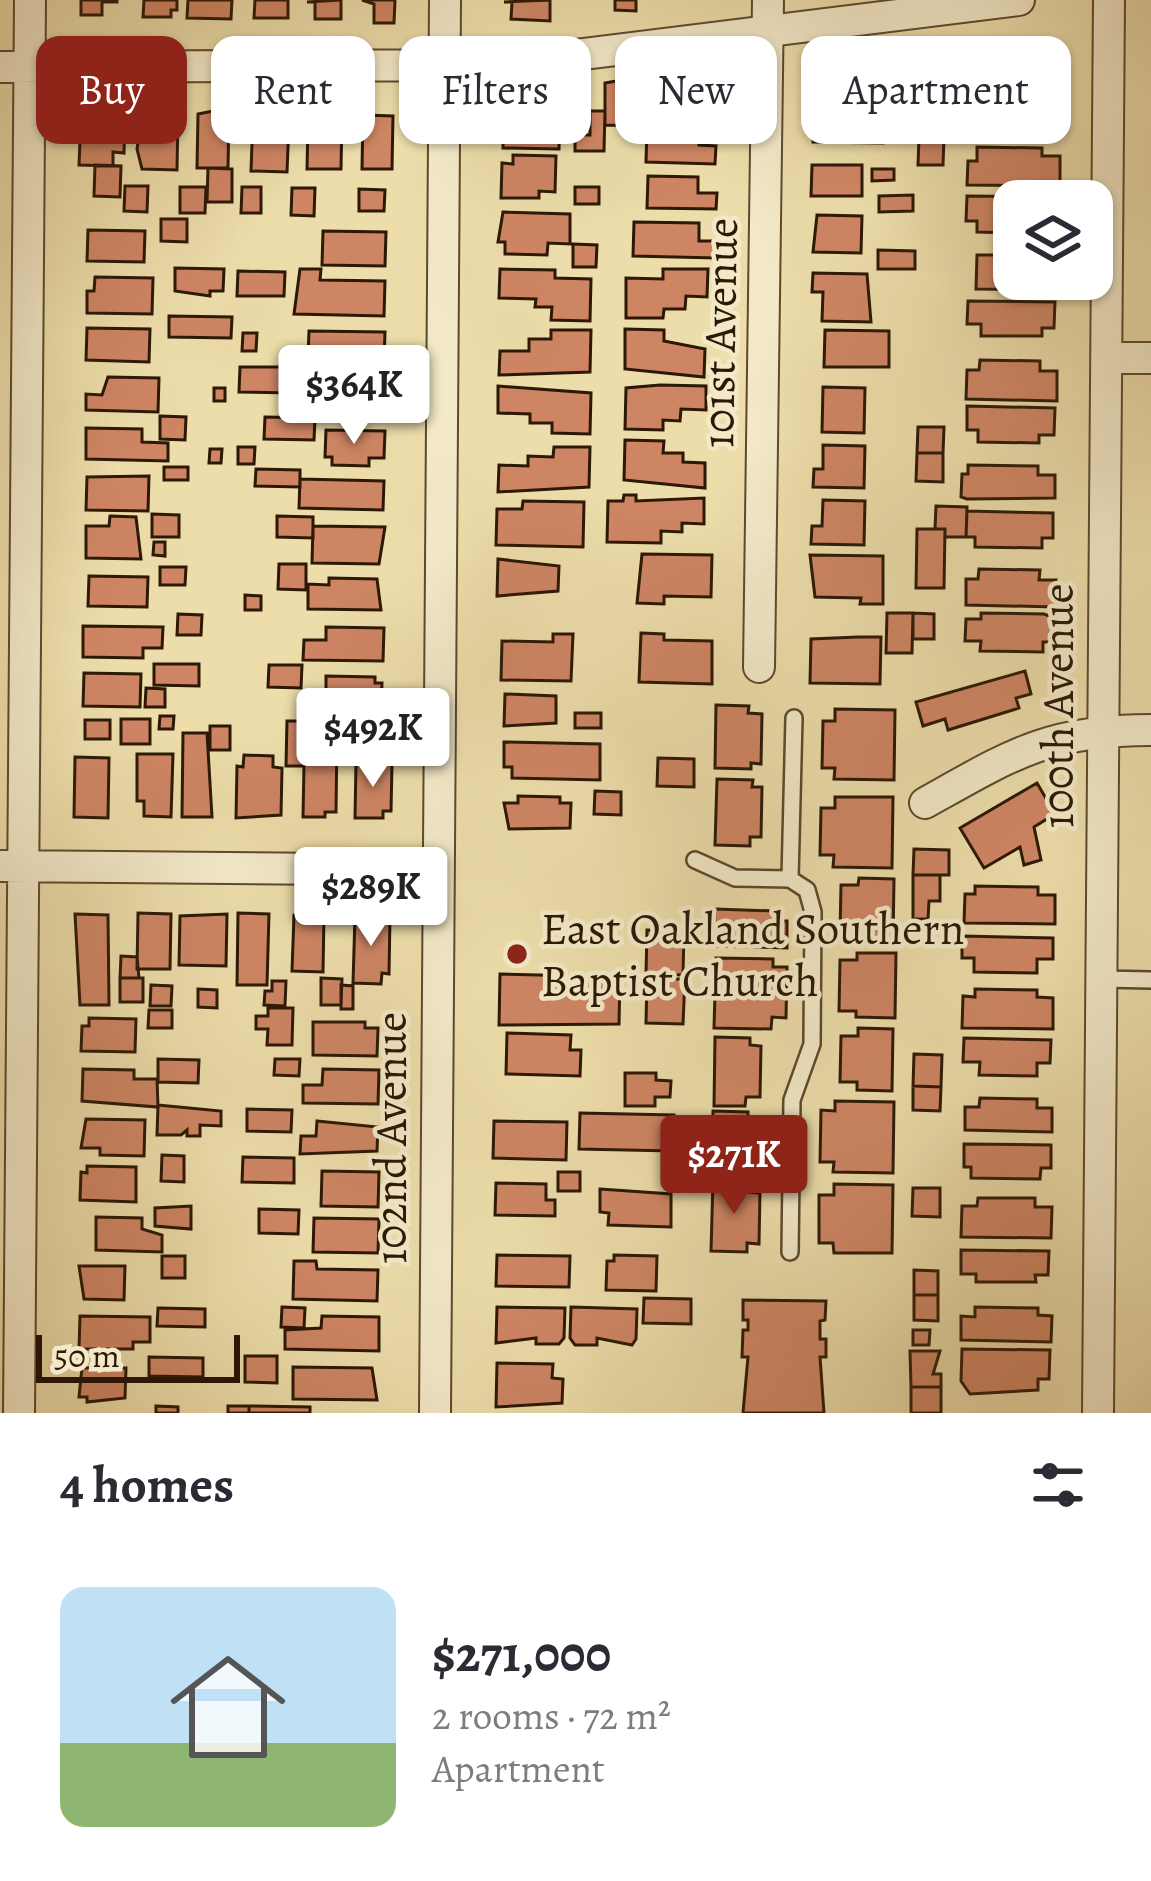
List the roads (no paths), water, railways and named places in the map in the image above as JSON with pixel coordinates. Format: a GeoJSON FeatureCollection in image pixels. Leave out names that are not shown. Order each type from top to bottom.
{"type":"FeatureCollection","features":[{"type":"Feature","properties":{"kind":"street"},"geometry":{"type":"LineString","coordinates":[[19,1413],[12,866],[15,67],[31,0]]}},
{"type":"Feature","properties":{"kind":"street","name":"102nd Avenue"},"geometry":{"type":"LineString","coordinates":[[445,0],[445,36]]}},
{"type":"Feature","properties":{"kind":"street","name":"101st Avenue"},"geometry":{"type":"LineString","coordinates":[[759,667],[768,0]]}},
{"type":"Feature","properties":{"kind":"street"},"geometry":{"type":"LineString","coordinates":[[591,51],[1019,0]]}},
{"type":"Feature","properties":{"kind":"street","name":"100th Avenue"},"geometry":{"type":"LineString","coordinates":[[1098,1413],[1109,0]]}},
{"type":"Feature","properties":{"kind":"street"},"geometry":{"type":"LineString","coordinates":[[15,67],[399,66]]}},
{"type":"Feature","properties":{"kind":"street","name":"102nd Avenue"},"geometry":{"type":"LineString","coordinates":[[435,1413],[444,144]]}},
{"type":"Feature","properties":{"kind":"street"},"geometry":{"type":"LineString","coordinates":[[1108,358],[1151,358]]}},
{"type":"Feature","properties":{"kind":"street"},"geometry":{"type":"LineString","coordinates":[[926,803],[1028,746],[1151,730]]}},
{"type":"Feature","properties":{"kind":"street"},"geometry":{"type":"LineString","coordinates":[[12,866],[437,870]]}},
{"type":"Feature","properties":{"kind":"lane"},"geometry":{"type":"LineString","coordinates":[[790,879],[794,718]]}},
{"type":"Feature","properties":{"kind":"lane"},"geometry":{"type":"LineString","coordinates":[[695,860],[735,878],[790,879],[807,890],[813,912],[812,1044],[792,1100],[790,1252]]}},
{"type":"Feature","properties":{"kind":"lane"},"geometry":{"type":"LineString","coordinates":[[1101,979],[1151,980]]}},
{"type":"Feature","properties":{"kind":"place","name":"East Oakland Southern Baptist Church"},"geometry":{"type":"Point","coordinates":[517,954]}}]}
